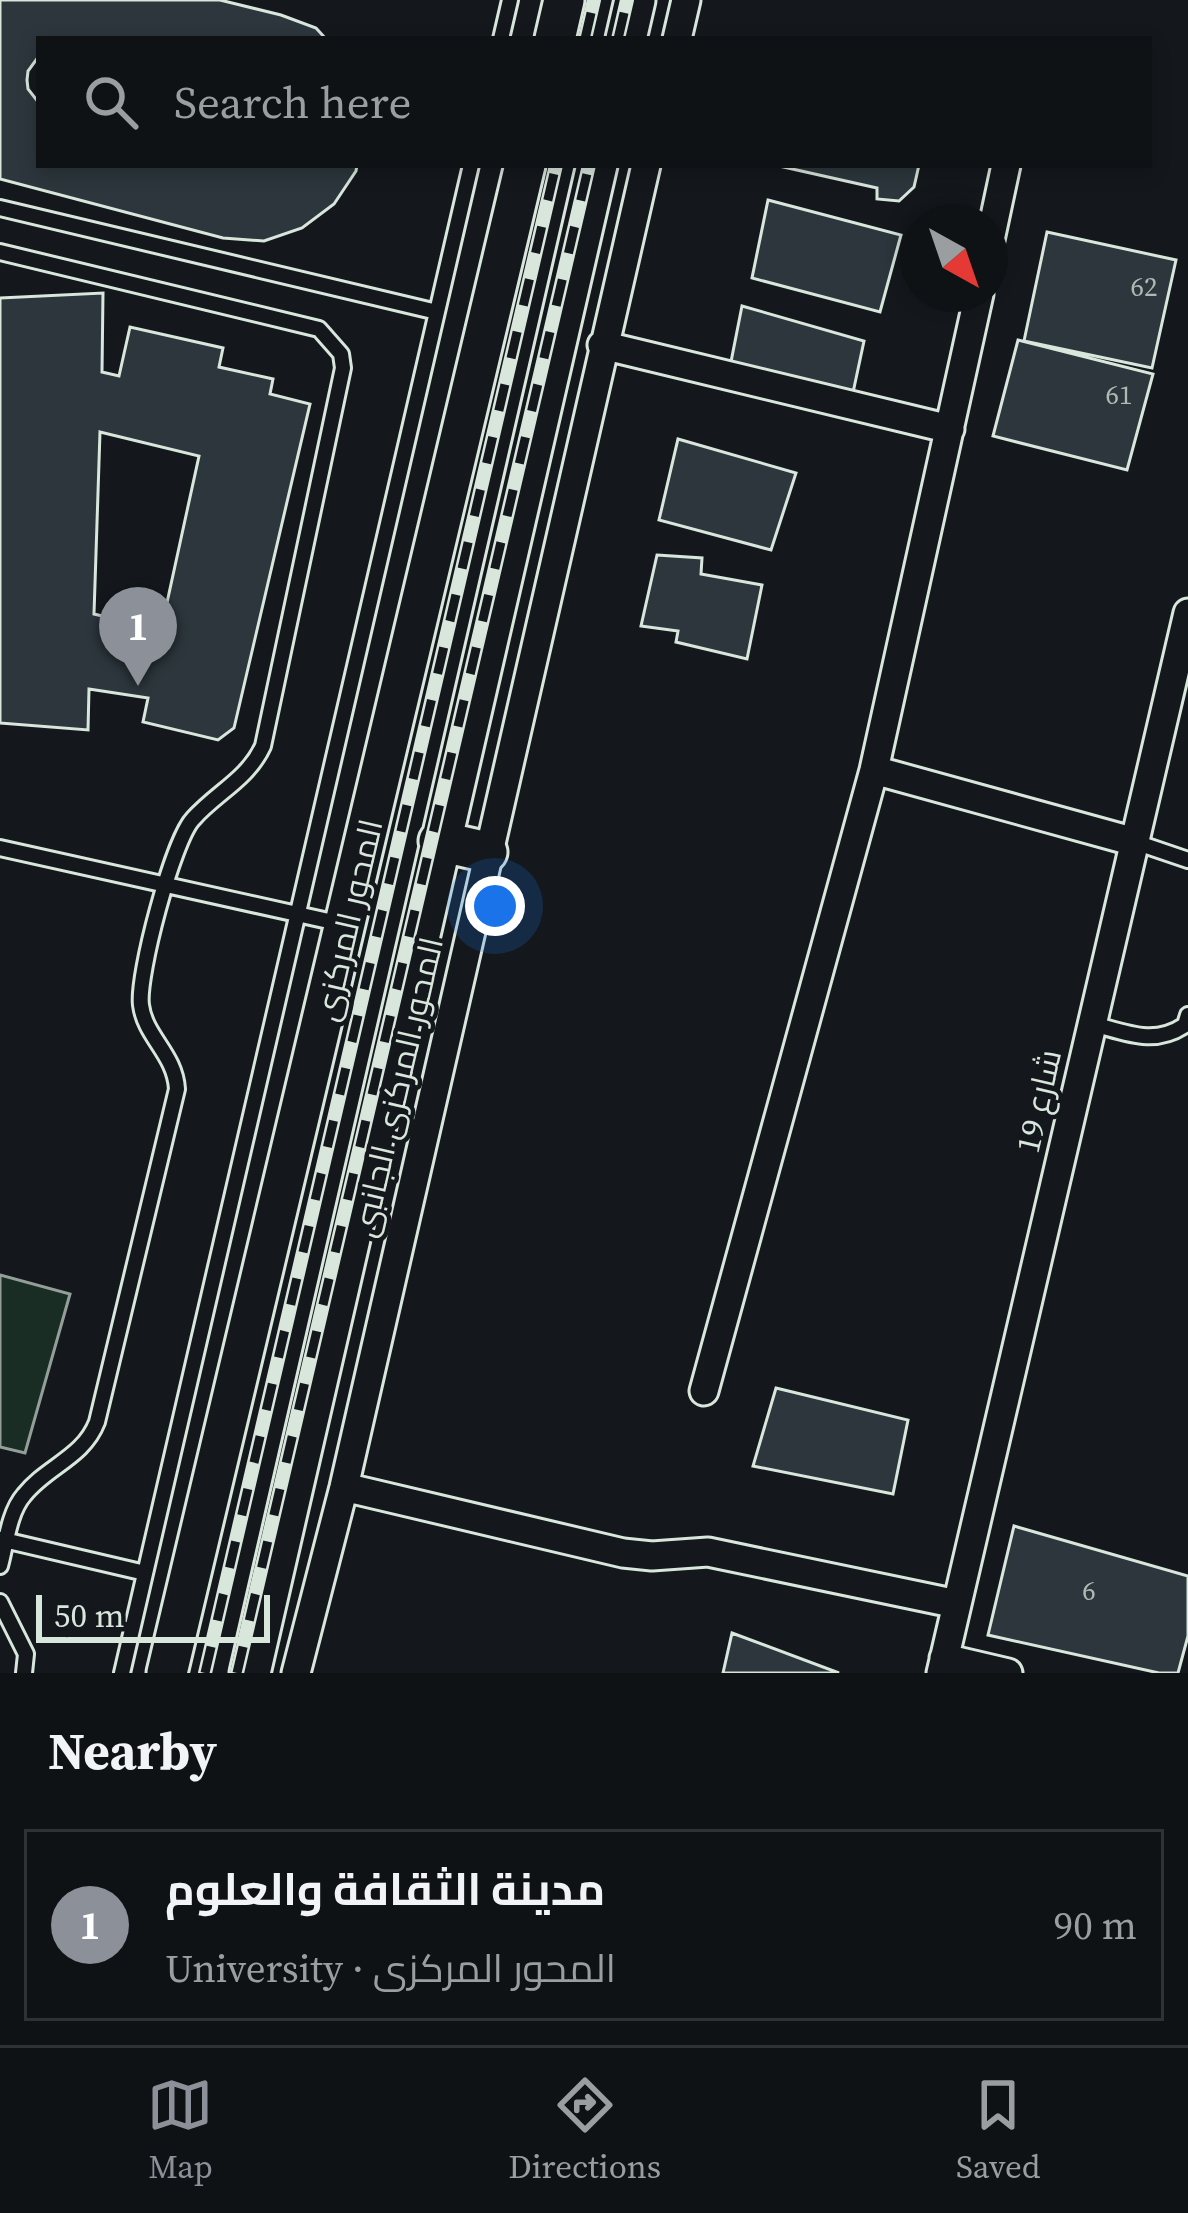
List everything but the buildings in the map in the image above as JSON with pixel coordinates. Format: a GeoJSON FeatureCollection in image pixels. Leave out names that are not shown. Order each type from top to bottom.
{"type":"FeatureCollection","features":[{"type":"Feature","properties":{"kind":"main road"},"geometry":{"type":"LineString","coordinates":[[556,36],[564,0]]}},
{"type":"Feature","properties":{"kind":"main road"},"geometry":{"type":"LineString","coordinates":[[627,36],[635,0]]}},
{"type":"Feature","properties":{"kind":"main road","name":"المحور المركزى"},"geometry":{"type":"LineString","coordinates":[[166,1673],[524,168]]}},
{"type":"Feature","properties":{"kind":"main road"},"geometry":{"type":"LineString","coordinates":[[250,1673],[596,168]]}},
{"type":"Feature","properties":{"kind":"main road"},"geometry":{"type":"LineString","coordinates":[[439,841],[487,852]]}},
{"type":"Feature","properties":{"kind":"street"},"geometry":{"type":"LineString","coordinates":[[678,36],[686,0]]}},
{"type":"Feature","properties":{"kind":"street","name":"المحور المركزى الجانبى"},"geometry":{"type":"LineString","coordinates":[[296,1673],[344,1486],[645,168]]}},
{"type":"Feature","properties":{"kind":"street"},"geometry":{"type":"LineString","coordinates":[[998,204],[1005,168]]}},
{"type":"Feature","properties":{"kind":"street"},"geometry":{"type":"LineString","coordinates":[[704,1391],[874,770],[975,312]]}},
{"type":"Feature","properties":{"kind":"street"},"geometry":{"type":"LineString","coordinates":[[602,345],[950,429]]}},
{"type":"Feature","properties":{"kind":"street","name":"شارع 19"},"geometry":{"type":"LineString","coordinates":[[943,1666],[1136,842],[1178,712],[1188,613]]}},
{"type":"Feature","properties":{"kind":"street"},"geometry":{"type":"LineString","coordinates":[[874,770],[1136,842]]}},
{"type":"Feature","properties":{"kind":"street"},"geometry":{"type":"LineString","coordinates":[[344,1486],[637,1556],[708,1552],[957,1604]]}},
{"type":"Feature","properties":{"kind":"street"},"geometry":{"type":"LineString","coordinates":[[943,1666],[1008,1673]]}},
{"type":"Feature","properties":{"kind":"lane"},"geometry":{"type":"LineString","coordinates":[[502,36],[510,0]]}},
{"type":"Feature","properties":{"kind":"lane"},"geometry":{"type":"LineString","coordinates":[[122,1673],[470,168]]}},
{"type":"Feature","properties":{"kind":"lane"},"geometry":{"type":"LineString","coordinates":[[0,208],[437,312]]}},
{"type":"Feature","properties":{"kind":"lane"},"geometry":{"type":"LineString","coordinates":[[0,252],[319,328],[341,354],[341,387],[262,746],[242,778],[192,819],[181,835],[165,885],[140,994],[147,1027],[174,1066],[177,1089],[94,1430],[82,1448],[25,1493],[4,1540],[0,1566]]}},
{"type":"Feature","properties":{"kind":"lane"},"geometry":{"type":"LineString","coordinates":[[1136,842],[1188,860]]}},
{"type":"Feature","properties":{"kind":"lane"},"geometry":{"type":"LineString","coordinates":[[0,848],[347,925]]}},
{"type":"Feature","properties":{"kind":"lane"},"geometry":{"type":"LineString","coordinates":[[1093,1024],[1150,1039],[1168,1037],[1185,1025],[1188,1015]]}},
{"type":"Feature","properties":{"kind":"lane"},"geometry":{"type":"LineString","coordinates":[[4,1540],[145,1573]]}},
{"type":"Feature","properties":{"kind":"lane"},"geometry":{"type":"LineString","coordinates":[[0,1603],[26,1654],[24,1673]]}},
{"type":"Feature","properties":{"kind":"green space"},"geometry":{"type":"Polygon","coordinates":[[[0,1275],[70,1294],[25,1453],[0,1447],[0,1275]]]}},
{"type":"Feature","properties":{"kind":"railway"},"geometry":{"type":"LineString","coordinates":[[586,36],[594,0]]}},
{"type":"Feature","properties":{"kind":"railway"},"geometry":{"type":"LineString","coordinates":[[619,36],[627,0]]}},
{"type":"Feature","properties":{"kind":"railway"},"geometry":{"type":"LineString","coordinates":[[205,1673],[555,168]]}},
{"type":"Feature","properties":{"kind":"railway"},"geometry":{"type":"LineString","coordinates":[[237,1673],[588,168]]}},
{"type":"Feature","properties":{"kind":"place","name":"مدينة الثقافة والعلوم"},"geometry":{"type":"Point","coordinates":[138,686]}}]}
